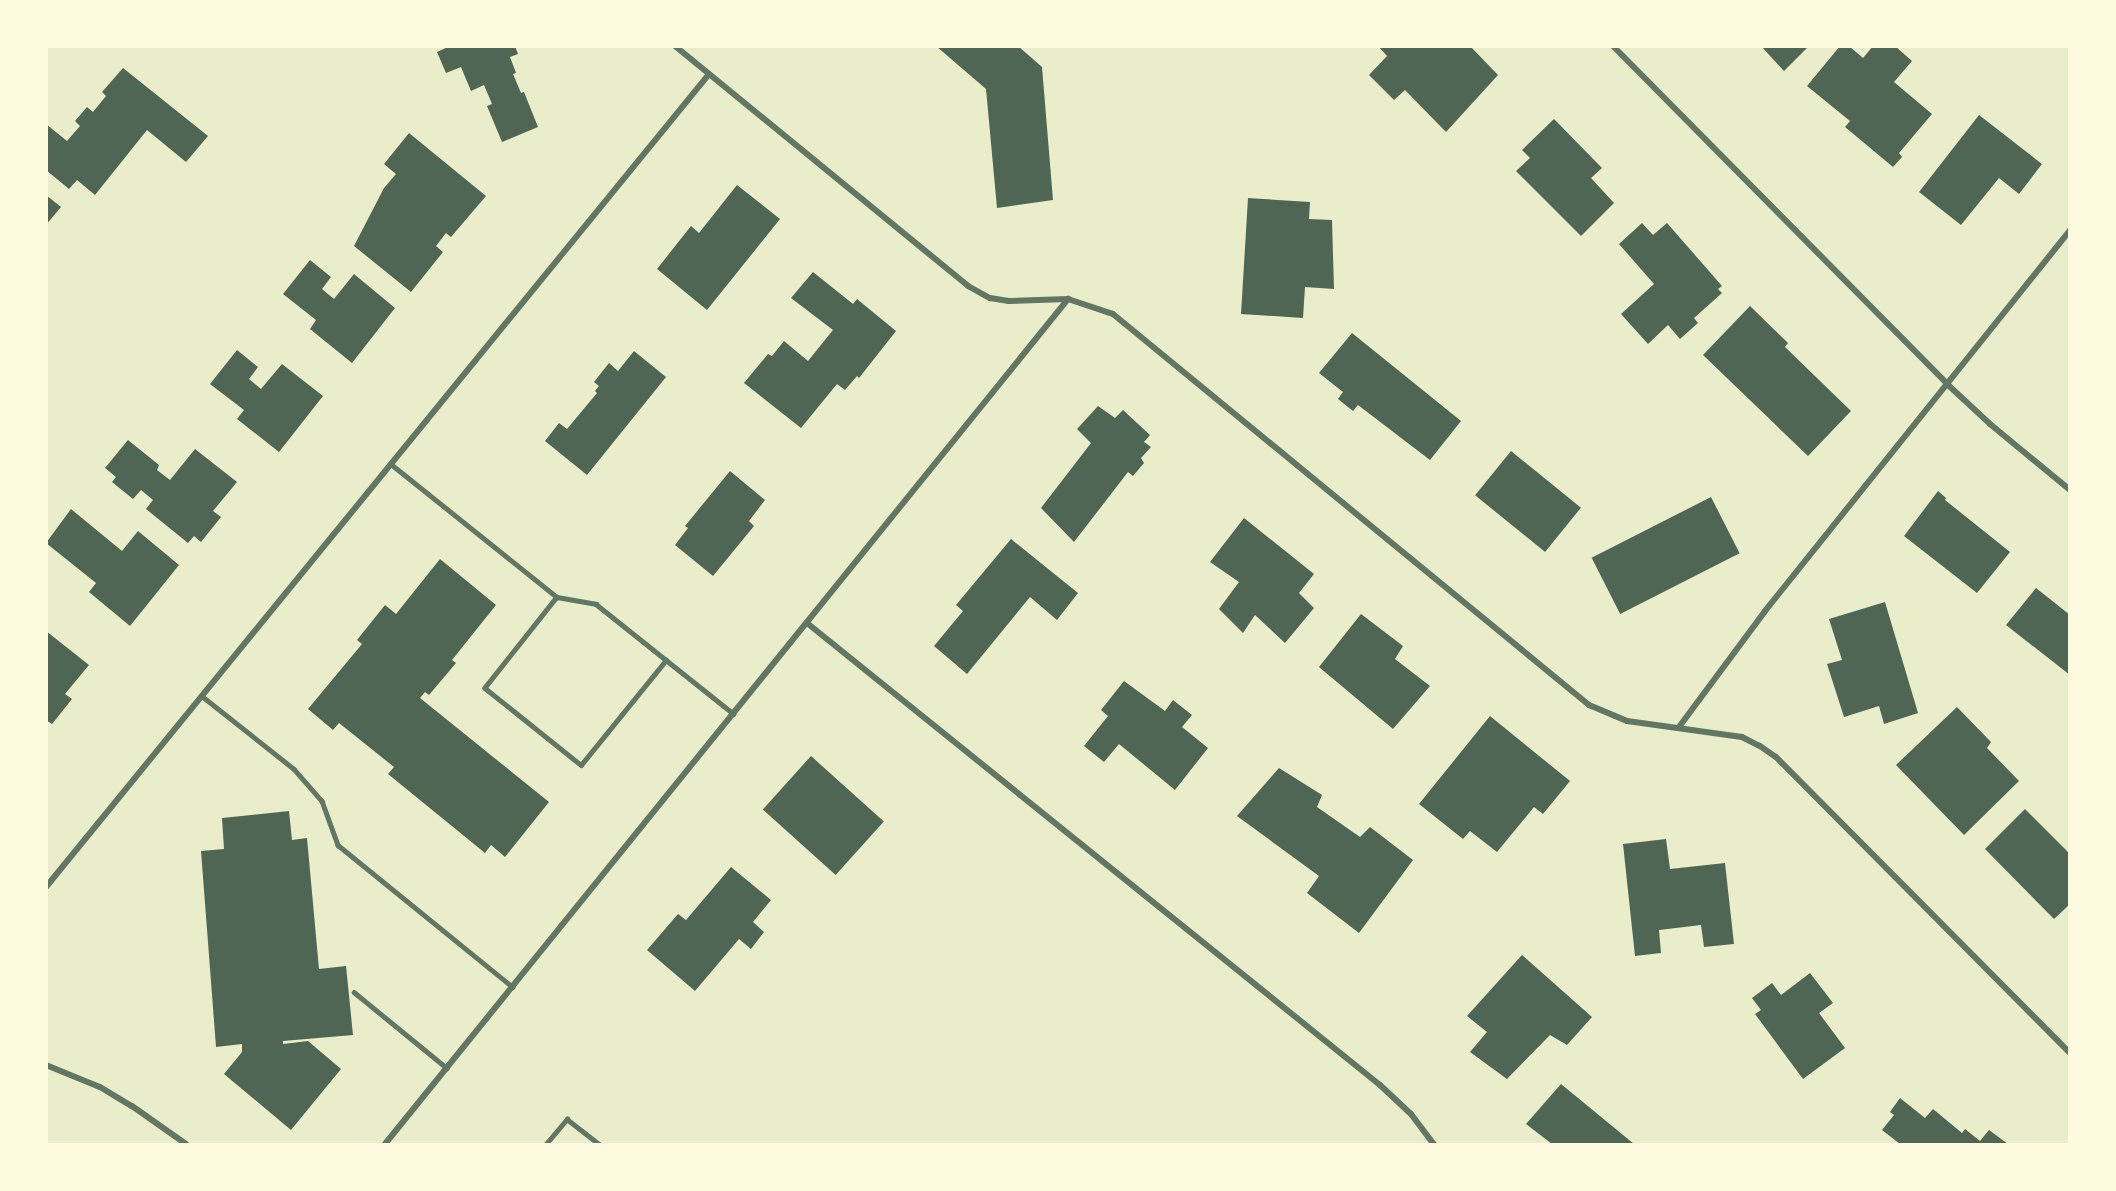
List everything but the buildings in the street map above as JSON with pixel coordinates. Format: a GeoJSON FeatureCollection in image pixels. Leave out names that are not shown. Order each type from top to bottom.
{"type":"FeatureCollection","features":[{"type":"Feature","properties":{"kind":"street"},"geometry":{"type":"LineString","coordinates":[[675,46],[968,286],[990,298],[1009,301],[1068,299],[1113,314],[1589,705],[1627,721],[1742,737],[1776,757],[2070,1053]]}},
{"type":"Feature","properties":{"kind":"street"},"geometry":{"type":"LineString","coordinates":[[1613,46],[1947,384],[1990,424],[2070,490]]}},
{"type":"Feature","properties":{"kind":"street"},"geometry":{"type":"LineString","coordinates":[[46,887],[709,74]]}},
{"type":"Feature","properties":{"kind":"street"},"geometry":{"type":"LineString","coordinates":[[1678,727],[1764,611],[2070,230]]}},
{"type":"Feature","properties":{"kind":"street"},"geometry":{"type":"LineString","coordinates":[[386,1144],[1068,299]]}},
{"type":"Feature","properties":{"kind":"street"},"geometry":{"type":"LineString","coordinates":[[807,623],[1380,1085],[1411,1114],[1434,1144]]}},
{"type":"Feature","properties":{"kind":"street"},"geometry":{"type":"LineString","coordinates":[[46,1065],[100,1087],[132,1106],[186,1144]]}},
{"type":"Feature","properties":{"kind":"lane"},"geometry":{"type":"LineString","coordinates":[[391,464],[557,597],[596,604],[734,714]]}},
{"type":"Feature","properties":{"kind":"lane"},"geometry":{"type":"LineString","coordinates":[[557,597],[484,688],[581,765],[666,660]]}},
{"type":"Feature","properties":{"kind":"lane"},"geometry":{"type":"LineString","coordinates":[[202,696],[294,770],[322,801],[338,845],[513,987]]}},
{"type":"Feature","properties":{"kind":"lane"},"geometry":{"type":"LineString","coordinates":[[354,992],[447,1068]]}},
{"type":"Feature","properties":{"kind":"lane"},"geometry":{"type":"LineString","coordinates":[[546,1144],[567,1119],[599,1144]]}}]}
